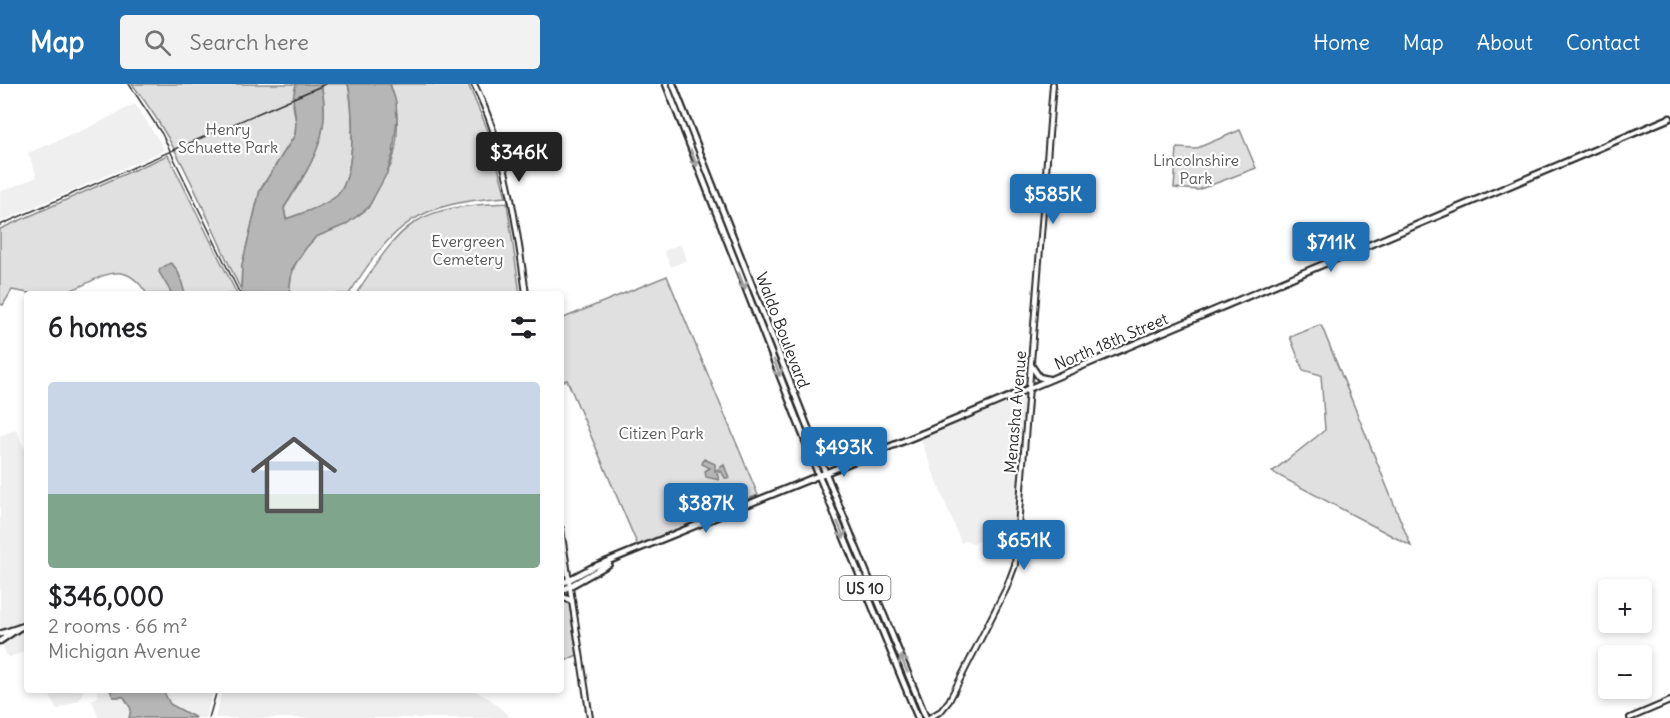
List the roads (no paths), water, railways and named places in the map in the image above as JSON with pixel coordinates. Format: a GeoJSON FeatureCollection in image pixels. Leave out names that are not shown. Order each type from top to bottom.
{"type":"FeatureCollection","features":[{"type":"Feature","properties":{"kind":"main road","name":"Waldo Boulevard"},"geometry":{"type":"LineString","coordinates":[[666,84],[819,476],[918,718]]}},
{"type":"Feature","properties":{"kind":"main road","name":"Waldo Boulevard"},"geometry":{"type":"LineString","coordinates":[[673,84],[826,474],[928,718]]}},
{"type":"Feature","properties":{"kind":"main road","name":"North 18th Street"},"geometry":{"type":"LineString","coordinates":[[564,582],[1670,118]]}},
{"type":"Feature","properties":{"kind":"main road"},"geometry":{"type":"LineString","coordinates":[[1031,365],[1039,378],[1051,379]]}},
{"type":"Feature","properties":{"kind":"main road","name":"North 18th Street"},"geometry":{"type":"LineString","coordinates":[[564,590],[611,562]]}},
{"type":"Feature","properties":{"kind":"main road"},"geometry":{"type":"LineString","coordinates":[[564,597],[572,601]]}},
{"type":"Feature","properties":{"kind":"main road"},"geometry":{"type":"LineString","coordinates":[[0,634],[24,626]]}},
{"type":"Feature","properties":{"kind":"main road"},"geometry":{"type":"LineString","coordinates":[[0,641],[19,628]]}},
{"type":"Feature","properties":{"kind":"street"},"geometry":{"type":"LineString","coordinates":[[474,84],[492,125],[506,173],[526,291]]}},
{"type":"Feature","properties":{"kind":"street","name":"Menasha Avenue"},"geometry":{"type":"LineString","coordinates":[[928,718],[941,711],[949,701],[1012,576],[1053,84]]}},
{"type":"Feature","properties":{"kind":"street"},"geometry":{"type":"LineString","coordinates":[[564,551],[590,718]]}},
{"type":"Feature","properties":{"kind":"street"},"geometry":{"type":"LineString","coordinates":[[1630,718],[1670,701]]}},
{"type":"Feature","properties":{"kind":"railway"},"geometry":{"type":"LineString","coordinates":[[129,84],[162,134],[239,291]]}},
{"type":"Feature","properties":{"kind":"railway"},"geometry":{"type":"LineString","coordinates":[[0,225],[326,84]]}},
{"type":"Feature","properties":{"kind":"railway"},"geometry":{"type":"LineString","coordinates":[[209,718],[216,693]]}},
{"type":"Feature","properties":{"kind":"park label","name":"Henry Schuette Park"},"geometry":{"type":"Point","coordinates":[228,138]}},
{"type":"Feature","properties":{"kind":"park label","name":"Lincolnshire Park"},"geometry":{"type":"Point","coordinates":[1196,169]}},
{"type":"Feature","properties":{"kind":"park label","name":"Evergreen Cemetery"},"geometry":{"type":"Point","coordinates":[468,250]}},
{"type":"Feature","properties":{"kind":"park label","name":"Citizen Park"},"geometry":{"type":"Point","coordinates":[661,433]}}]}
